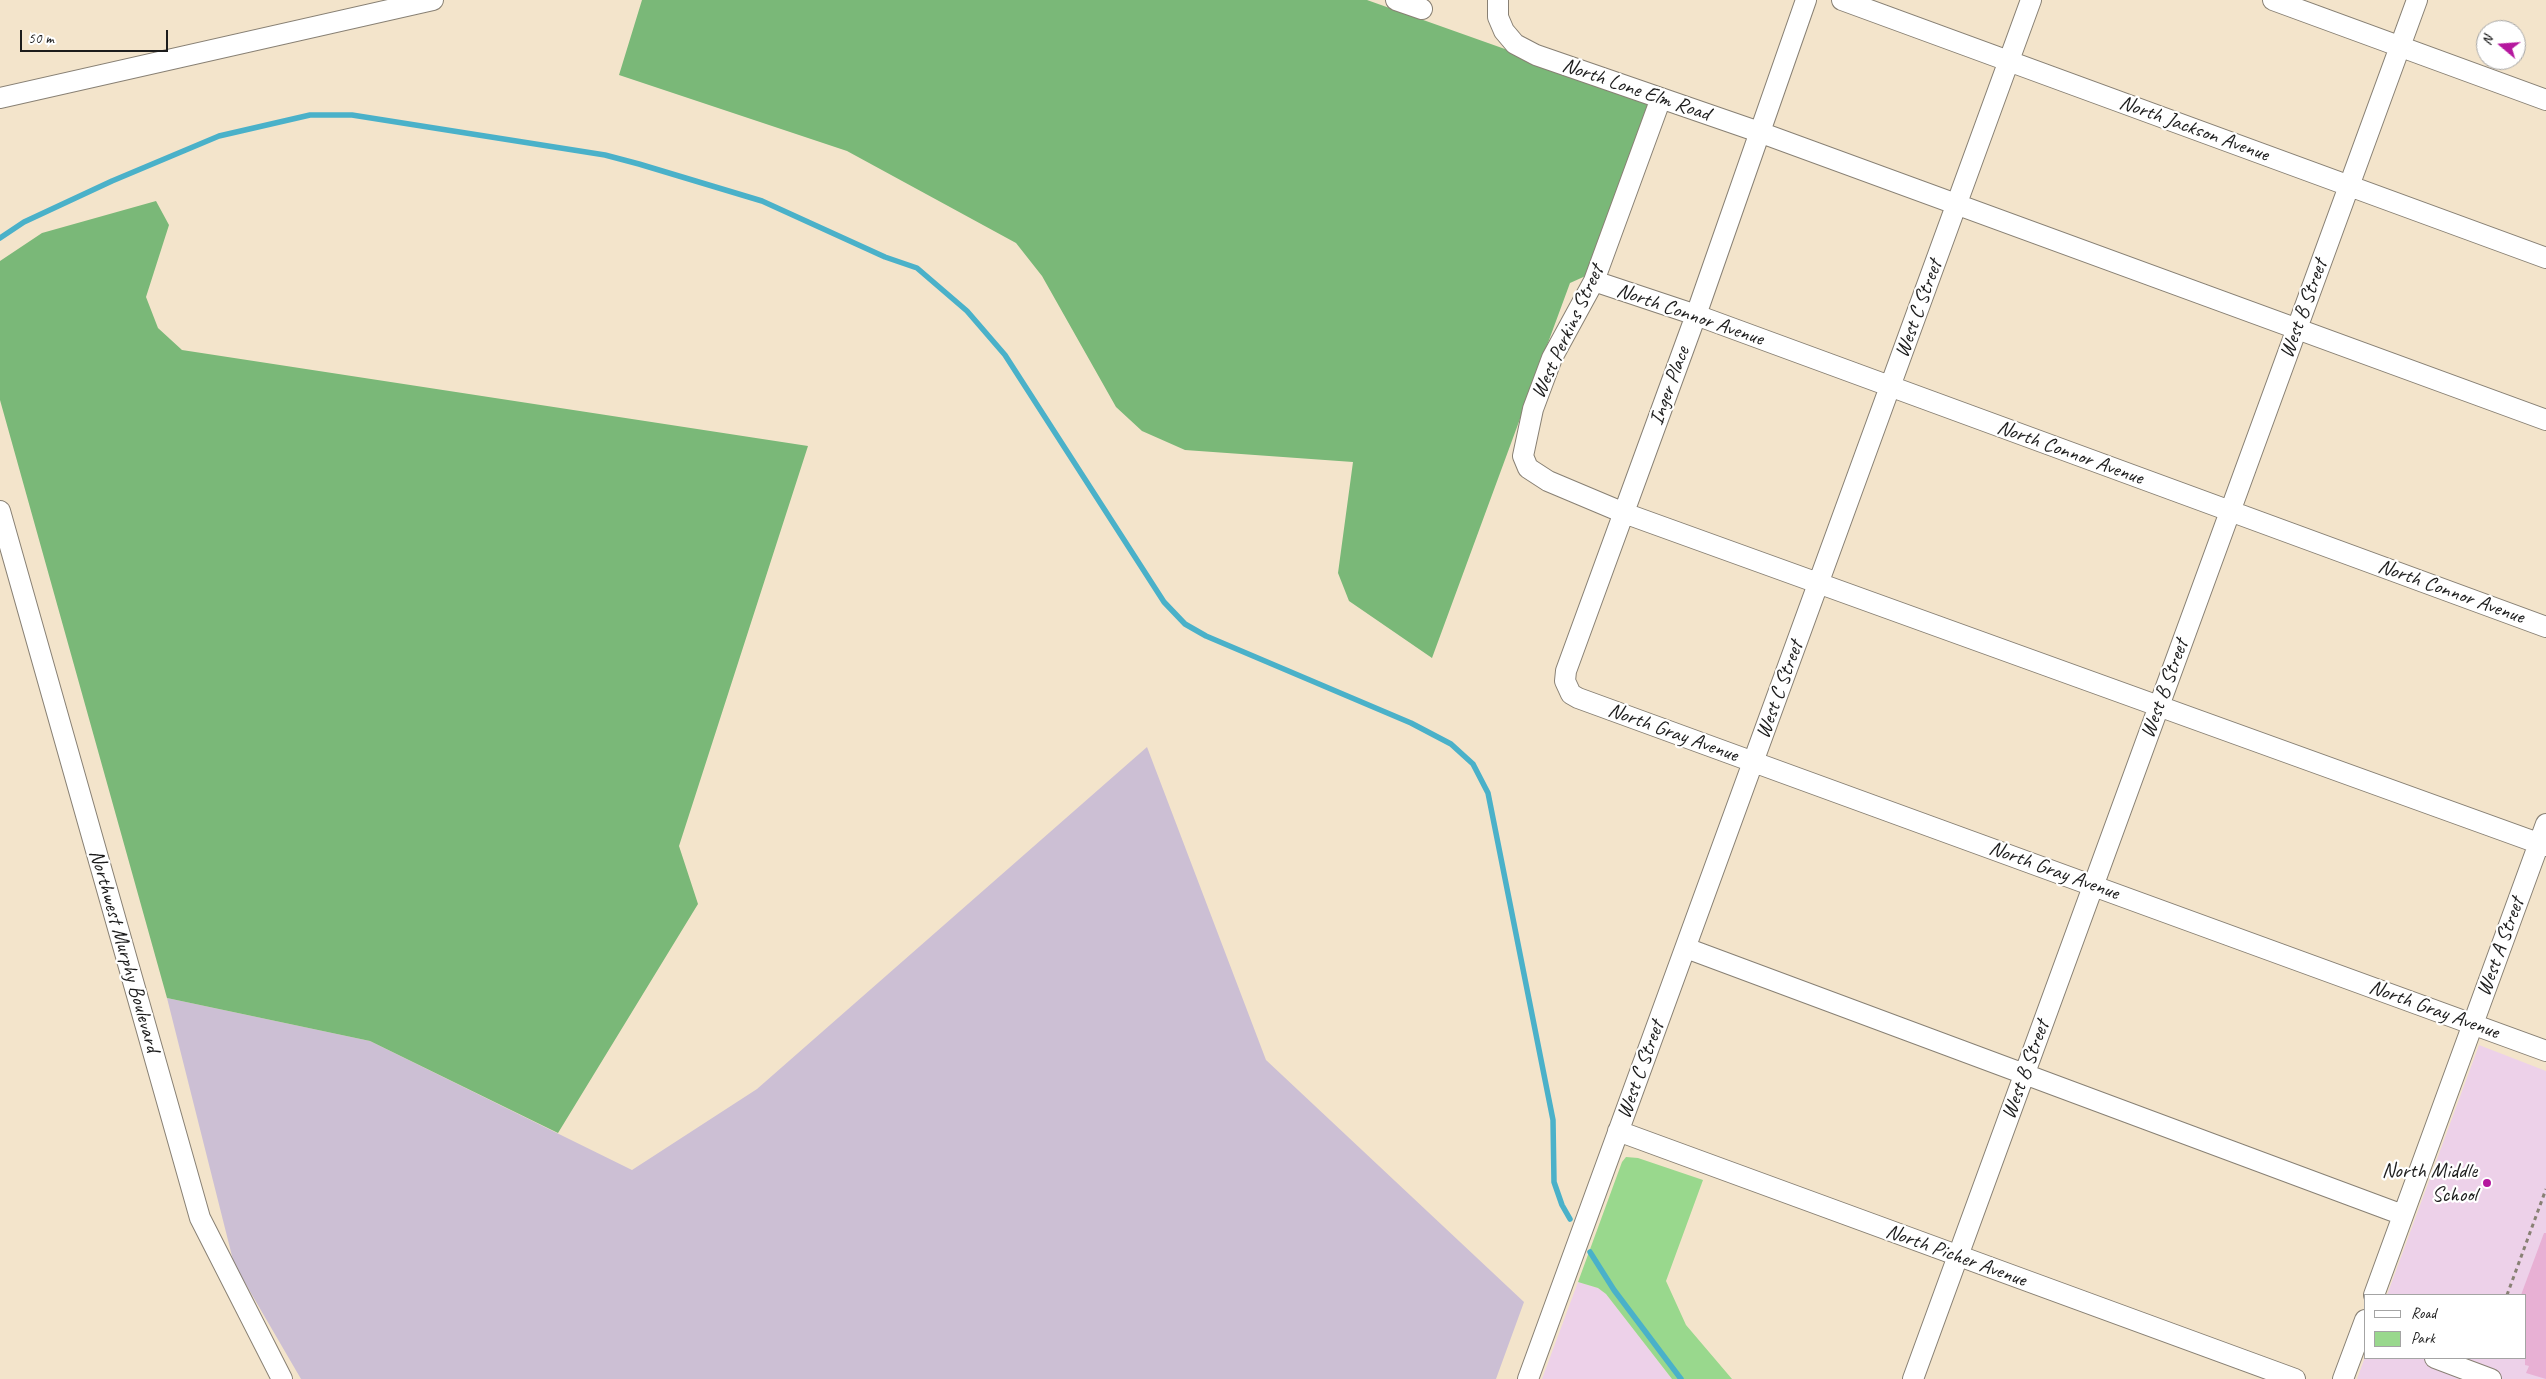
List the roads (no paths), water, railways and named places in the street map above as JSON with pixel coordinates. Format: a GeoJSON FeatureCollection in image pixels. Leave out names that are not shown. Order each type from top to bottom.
{"type":"FeatureCollection","features":[{"type":"Feature","properties":{"kind":"street"},"geometry":{"type":"LineString","coordinates":[[0,98],[433,0]]}},
{"type":"Feature","properties":{"kind":"street"},"geometry":{"type":"LineString","coordinates":[[1396,0],[1422,9]]}},
{"type":"Feature","properties":{"kind":"street","name":"North Lone Elm Road"},"geometry":{"type":"LineString","coordinates":[[1498,0],[1498,17],[1504,31],[1515,44],[1536,55],[1759,132],[2546,420]]}},
{"type":"Feature","properties":{"kind":"street","name":"Inger Place"},"geometry":{"type":"LineString","coordinates":[[1566,686],[1564,676],[1696,315],[1806,0]]}},
{"type":"Feature","properties":{"kind":"street","name":"North Jackson Avenue"},"geometry":{"type":"LineString","coordinates":[[1842,0],[2546,258]]}},
{"type":"Feature","properties":{"kind":"street","name":"West C Street"},"geometry":{"type":"LineString","coordinates":[[1528,1379],[2031,0]]}},
{"type":"Feature","properties":{"kind":"street"},"geometry":{"type":"LineString","coordinates":[[2272,0],[2546,100]]}},
{"type":"Feature","properties":{"kind":"street","name":"West B Street"},"geometry":{"type":"LineString","coordinates":[[1913,1379],[2417,0]]}},
{"type":"Feature","properties":{"kind":"street","name":"West Perkins Street"},"geometry":{"type":"LineString","coordinates":[[1624,512],[1536,474],[1528,468],[1523,456],[1533,409],[1552,358],[1594,281],[1661,98]]}},
{"type":"Feature","properties":{"kind":"street","name":"North Connor Avenue"},"geometry":{"type":"LineString","coordinates":[[1594,281],[1696,315],[2546,627]]}},
{"type":"Feature","properties":{"kind":"street","name":"Northwest Murphy Boulevard"},"geometry":{"type":"LineString","coordinates":[[0,511],[200,1218],[282,1379]]}},
{"type":"Feature","properties":{"kind":"street"},"geometry":{"type":"LineString","coordinates":[[1624,512],[2542,845]]}},
{"type":"Feature","properties":{"kind":"street","name":"North Gray Avenue"},"geometry":{"type":"LineString","coordinates":[[1566,686],[1570,694],[1578,698],[2094,884],[2546,1051]]}},
{"type":"Feature","properties":{"kind":"street","name":"West A Street"},"geometry":{"type":"LineString","coordinates":[[2374,1294],[2473,1025],[2542,845],[2546,824]]}},
{"type":"Feature","properties":{"kind":"street"},"geometry":{"type":"LineString","coordinates":[[1686,948],[2403,1215]]}},
{"type":"Feature","properties":{"kind":"street","name":"North Picher Avenue"},"geometry":{"type":"LineString","coordinates":[[1618,1131],[2295,1379]]}},
{"type":"Feature","properties":{"kind":"street"},"geometry":{"type":"LineString","coordinates":[[2343,1379],[2364,1327]]}},
{"type":"Feature","properties":{"kind":"street"},"geometry":{"type":"LineString","coordinates":[[2438,1359],[2491,1379]]}},
{"type":"Feature","properties":{"kind":"waterway"},"geometry":{"type":"LineString","coordinates":[[0,238],[24,222],[112,181],[219,136],[310,115],[352,115],[605,155],[639,164],[762,201],[885,257],[917,268],[967,311],[1005,355],[1164,602],[1185,624],[1206,636],[1411,723],[1451,744],[1473,764],[1488,793],[1553,1120],[1554,1182],[1562,1205],[1570,1219]]}},
{"type":"Feature","properties":{"kind":"waterway"},"geometry":{"type":"LineString","coordinates":[[1590,1252],[1614,1290],[1681,1379]]}},
{"type":"Feature","properties":{"kind":"place","name":"North Middle School"},"geometry":{"type":"Point","coordinates":[2487,1183]}}]}
